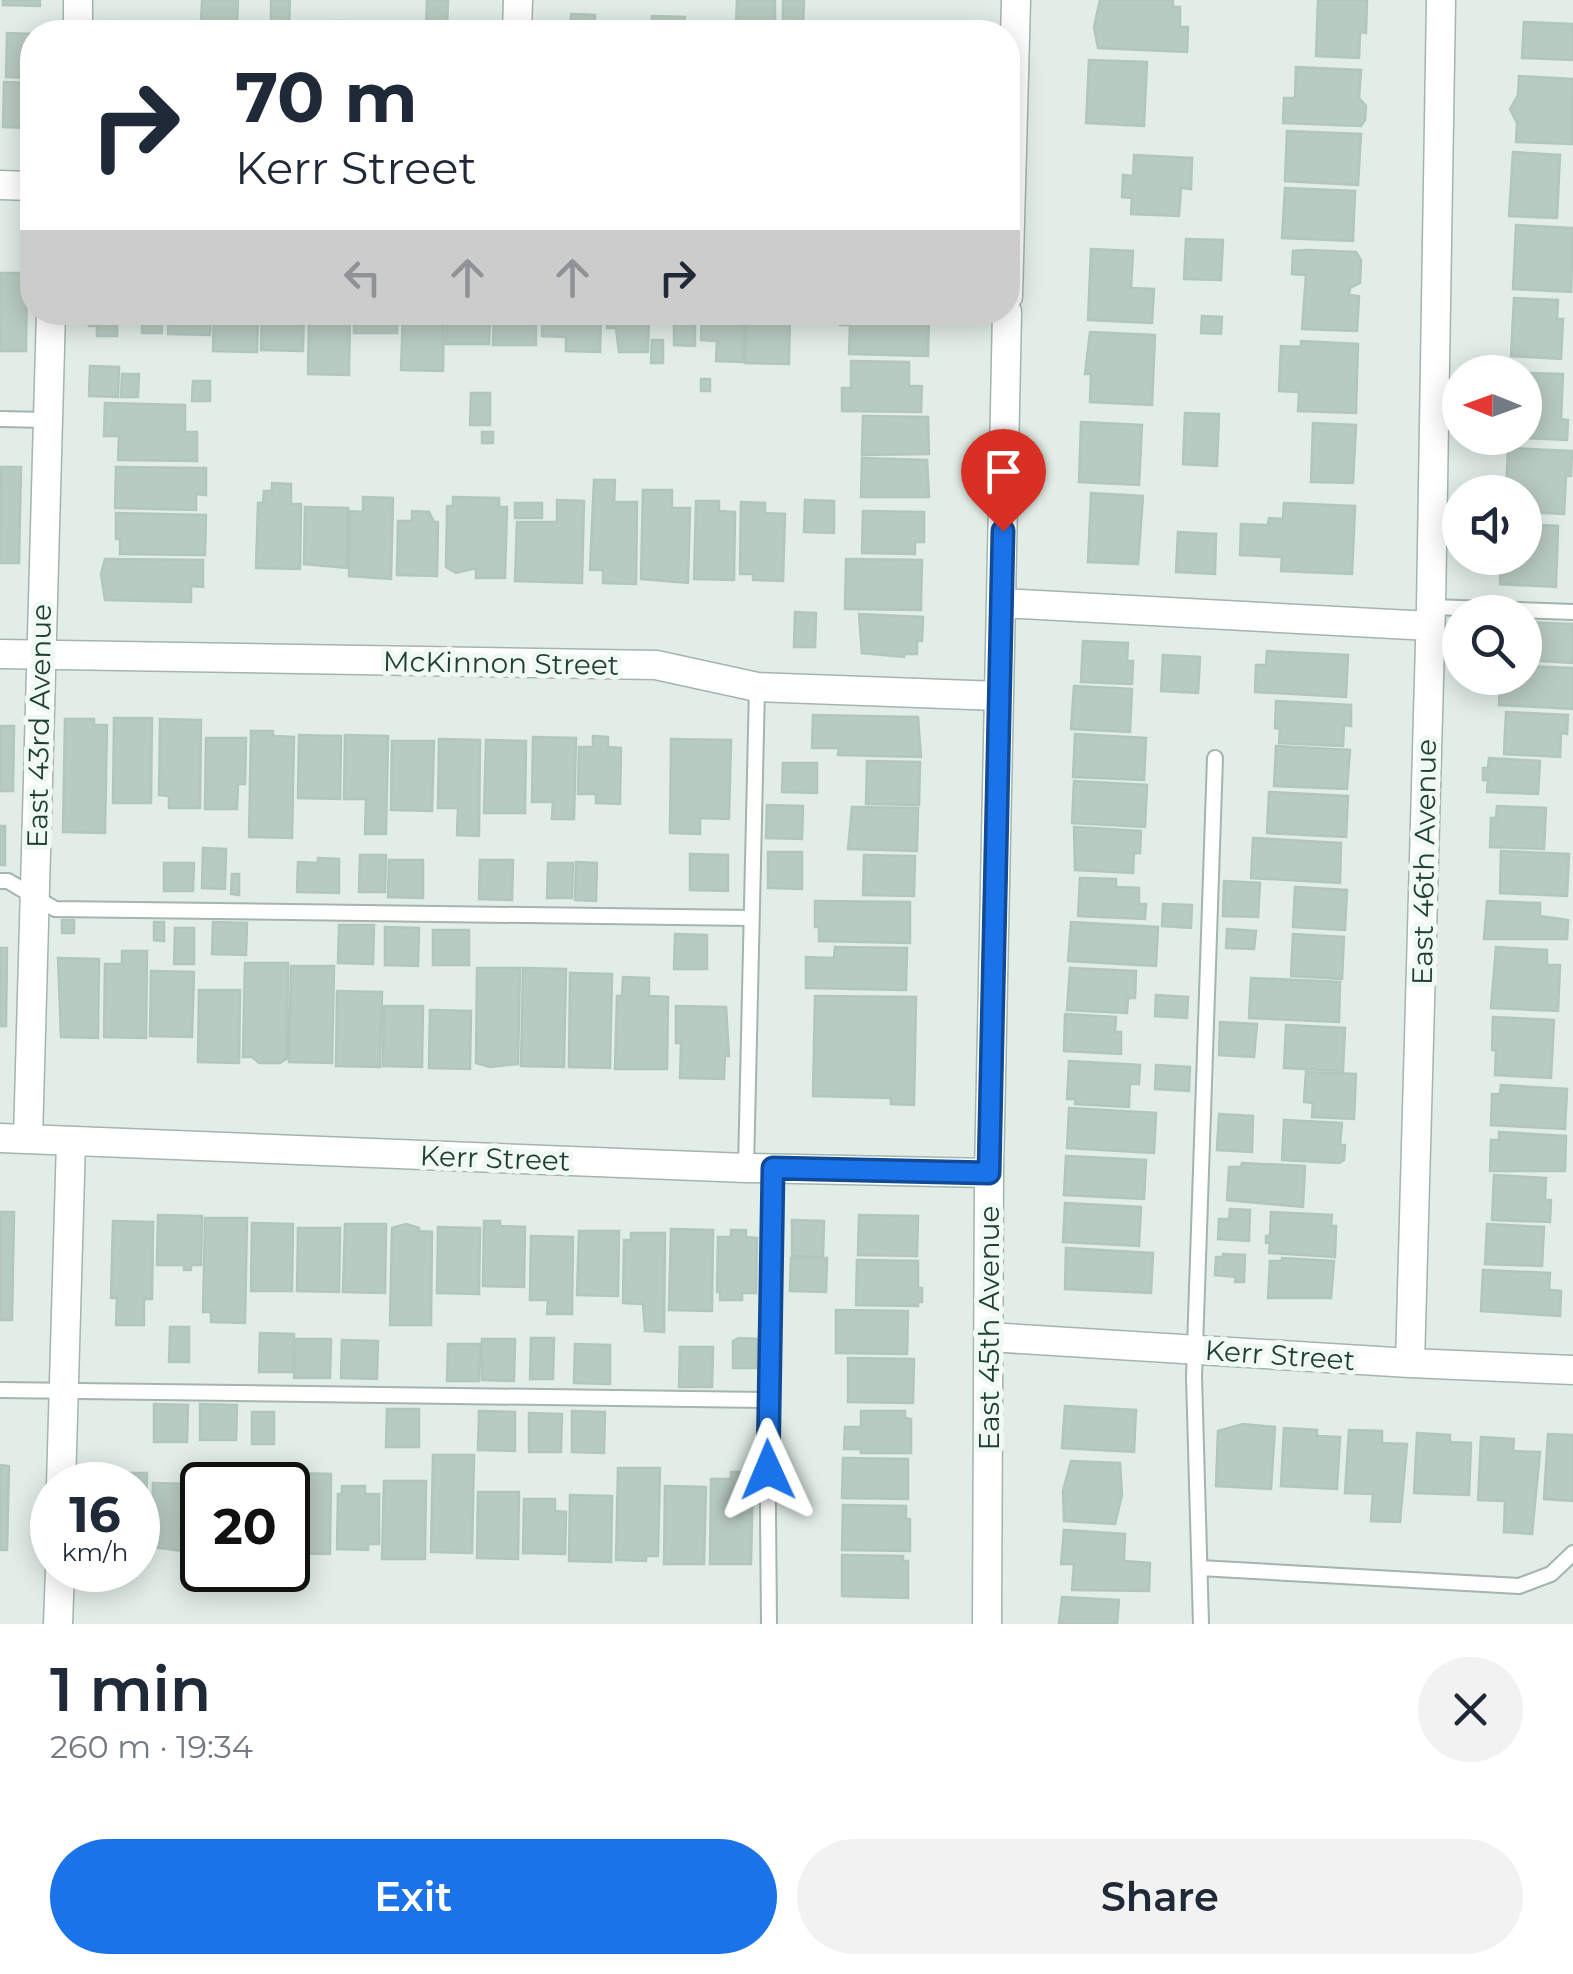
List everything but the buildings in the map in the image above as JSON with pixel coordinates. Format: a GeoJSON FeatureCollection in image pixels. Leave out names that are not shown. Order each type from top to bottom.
{"type":"FeatureCollection","features":[{"type":"Feature","properties":{"kind":"street","name":"East 46th Avenue"},"geometry":{"type":"LineString","coordinates":[[1410,1363],[1430,617],[1441,0]]}},
{"type":"Feature","properties":{"kind":"street","name":"East 43rd Avenue"},"geometry":{"type":"LineString","coordinates":[[28,1139],[50,325]]}},
{"type":"Feature","properties":{"kind":"street","name":"East 45th Avenue"},"geometry":{"type":"LineString","coordinates":[[987,1624],[989,1173],[1007,325]]}},
{"type":"Feature","properties":{"kind":"street"},"geometry":{"type":"LineString","coordinates":[[1002,603],[1430,617]]}},
{"type":"Feature","properties":{"kind":"street","name":"McKinnon Street"},"geometry":{"type":"LineString","coordinates":[[0,654],[656,665],[757,688],[999,696]]}},
{"type":"Feature","properties":{"kind":"street","name":"Kerr Street"},"geometry":{"type":"LineString","coordinates":[[0,1138],[759,1168],[989,1173]]}},
{"type":"Feature","properties":{"kind":"street"},"geometry":{"type":"LineString","coordinates":[[62,1462],[71,1141]]}},
{"type":"Feature","properties":{"kind":"street","name":"Kerr Street"},"geometry":{"type":"LineString","coordinates":[[988,1337],[1573,1370]]}},
{"type":"Feature","properties":{"kind":"street"},"geometry":{"type":"LineString","coordinates":[[58,1624],[59,1592]]}},
{"type":"Feature","properties":{"kind":"lane"},"geometry":{"type":"LineString","coordinates":[[0,419],[47,420]]}},
{"type":"Feature","properties":{"kind":"lane"},"geometry":{"type":"LineString","coordinates":[[1430,617],[1573,612]]}},
{"type":"Feature","properties":{"kind":"lane"},"geometry":{"type":"LineString","coordinates":[[757,688],[751,918],[767,1400],[769,1624]]}},
{"type":"Feature","properties":{"kind":"lane"},"geometry":{"type":"LineString","coordinates":[[1201,1624],[1195,1350],[1214,758]]}},
{"type":"Feature","properties":{"kind":"lane"},"geometry":{"type":"LineString","coordinates":[[0,881],[55,909],[751,918]]}},
{"type":"Feature","properties":{"kind":"lane"},"geometry":{"type":"LineString","coordinates":[[0,1390],[767,1400]]}},
{"type":"Feature","properties":{"kind":"lane"},"geometry":{"type":"LineString","coordinates":[[1200,1568],[1519,1586],[1551,1574],[1573,1553]]}},
{"type":"Feature","properties":{"kind":"route"},"geometry":{"type":"LineString","coordinates":[[768,1470],[773,1168],[989,1173],[1003,531]]}}]}
